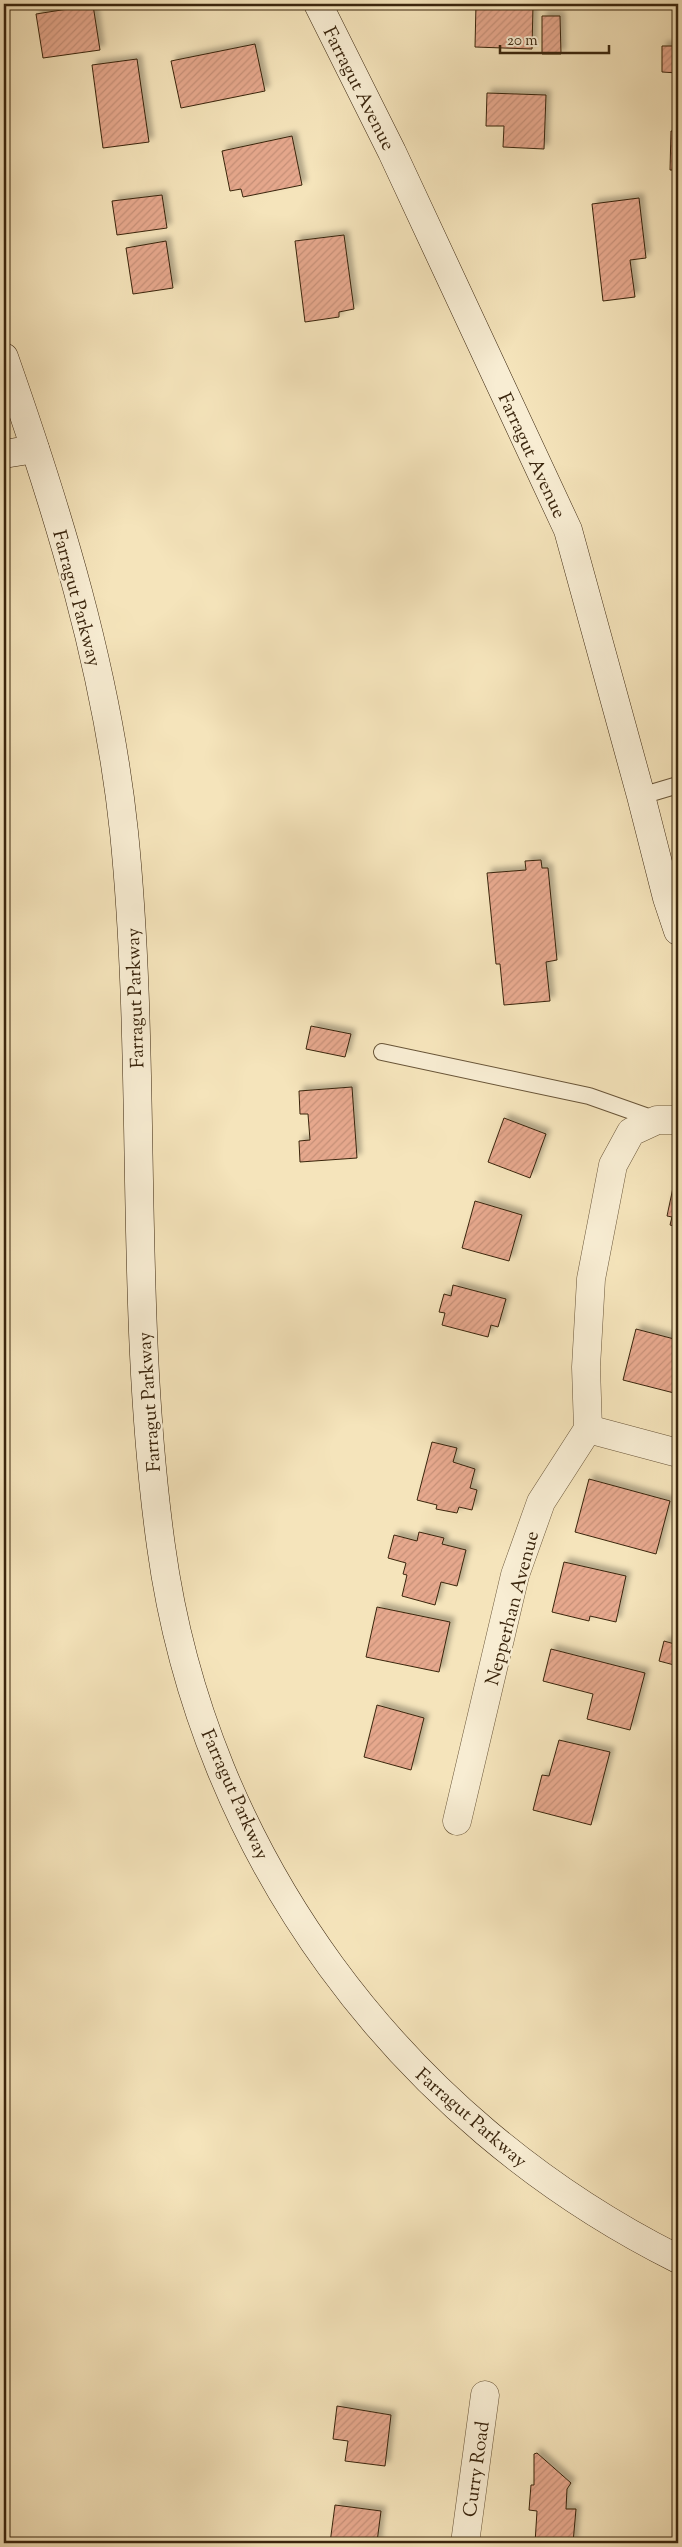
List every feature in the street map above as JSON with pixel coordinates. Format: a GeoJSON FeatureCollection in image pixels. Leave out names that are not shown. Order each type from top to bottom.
{"type":"FeatureCollection","features":[{"type":"Feature","properties":{"kind":"main road","name":"Farragut Avenue"},"geometry":{"type":"LineString","coordinates":[[318,4],[392,152],[568,530],[667,898],[678,932]]}},
{"type":"Feature","properties":{"kind":"main road","name":"Farragut Parkway"},"geometry":{"type":"LineString","coordinates":[[4,357],[73,571],[106,714],[122,818],[133,952],[142,1290],[153,1487],[162,1553],[175,1620],[191,1684],[213,1749],[238,1810],[269,1871],[302,1928],[340,1981],[383,2034],[444,2096],[533,2171],[587,2208],[644,2242],[678,2259]]}},
{"type":"Feature","properties":{"kind":"main road"},"geometry":{"type":"LineString","coordinates":[[4,454],[35,449]]}},
{"type":"Feature","properties":{"kind":"main road"},"geometry":{"type":"LineString","coordinates":[[668,1120],[631,1132],[613,1165],[591,1279],[586,1367],[588,1429],[678,1453]]}},
{"type":"Feature","properties":{"kind":"main road","name":"Nepperhan Avenue"},"geometry":{"type":"LineString","coordinates":[[457,1821],[515,1575],[541,1502],[588,1429]]}},
{"type":"Feature","properties":{"kind":"main road","name":"Curry Road"},"geometry":{"type":"LineString","coordinates":[[465,2543],[485,2396]]}},
{"type":"Feature","properties":{"kind":"lane"},"geometry":{"type":"LineString","coordinates":[[641,796],[678,785]]}},
{"type":"Feature","properties":{"kind":"lane"},"geometry":{"type":"LineString","coordinates":[[382,1052],[589,1096],[668,1120]]}},
{"type":"Feature","properties":{"kind":"building"},"geometry":{"type":"Polygon","coordinates":[[[476,4],[533,5],[532,49],[475,47],[476,4]]]}},
{"type":"Feature","properties":{"kind":"building"},"geometry":{"type":"Polygon","coordinates":[[[93,5],[100,50],[43,58],[36,14],[93,5]]]}},
{"type":"Feature","properties":{"kind":"building"},"geometry":{"type":"Polygon","coordinates":[[[542,16],[560,16],[561,54],[542,54],[542,16]]]}},
{"type":"Feature","properties":{"kind":"building"},"geometry":{"type":"Polygon","coordinates":[[[255,44],[265,91],[181,108],[171,61],[255,44]]]}},
{"type":"Feature","properties":{"kind":"building"},"geometry":{"type":"Polygon","coordinates":[[[662,46],[678,46],[678,73],[662,72],[662,46]]]}},
{"type":"Feature","properties":{"kind":"building"},"geometry":{"type":"Polygon","coordinates":[[[137,59],[149,142],[103,148],[92,65],[137,59]]]}},
{"type":"Feature","properties":{"kind":"building"},"geometry":{"type":"Polygon","coordinates":[[[487,93],[546,95],[544,149],[503,147],[504,126],[486,126],[487,93]]]}},
{"type":"Feature","properties":{"kind":"building"},"geometry":{"type":"Polygon","coordinates":[[[671,131],[678,131],[678,170],[670,170],[671,131]]]}},
{"type":"Feature","properties":{"kind":"building"},"geometry":{"type":"Polygon","coordinates":[[[292,136],[302,185],[243,197],[241,189],[230,191],[222,151],[292,136]]]}},
{"type":"Feature","properties":{"kind":"building"},"geometry":{"type":"Polygon","coordinates":[[[162,195],[167,228],[117,235],[112,201],[162,195]]]}},
{"type":"Feature","properties":{"kind":"building"},"geometry":{"type":"Polygon","coordinates":[[[639,198],[646,258],[630,260],[635,297],[603,301],[592,204],[639,198]]]}},
{"type":"Feature","properties":{"kind":"building"},"geometry":{"type":"Polygon","coordinates":[[[344,235],[354,309],[339,312],[339,317],[305,322],[295,241],[344,235]]]}},
{"type":"Feature","properties":{"kind":"building"},"geometry":{"type":"Polygon","coordinates":[[[166,241],[173,288],[133,294],[126,248],[166,241]]]}},
{"type":"Feature","properties":{"kind":"building"},"geometry":{"type":"Polygon","coordinates":[[[541,860],[542,868],[548,868],[557,960],[546,962],[550,1001],[504,1005],[500,964],[496,964],[487,873],[526,870],[525,861],[541,860]]]}},
{"type":"Feature","properties":{"kind":"building"},"geometry":{"type":"Polygon","coordinates":[[[311,1026],[351,1034],[345,1057],[306,1049],[311,1026]]]}},
{"type":"Feature","properties":{"kind":"building"},"geometry":{"type":"Polygon","coordinates":[[[352,1087],[357,1158],[300,1162],[299,1141],[310,1140],[308,1114],[300,1114],[299,1091],[352,1087]]]}},
{"type":"Feature","properties":{"kind":"building"},"geometry":{"type":"Polygon","coordinates":[[[504,1118],[546,1134],[530,1178],[488,1162],[504,1118]]]}},
{"type":"Feature","properties":{"kind":"building"},"geometry":{"type":"Polygon","coordinates":[[[678,1164],[678,1227],[670,1225],[672,1217],[667,1216],[678,1164]]]}},
{"type":"Feature","properties":{"kind":"building"},"geometry":{"type":"Polygon","coordinates":[[[475,1201],[522,1215],[509,1261],[462,1248],[475,1201]]]}},
{"type":"Feature","properties":{"kind":"building"},"geometry":{"type":"Polygon","coordinates":[[[453,1285],[506,1299],[498,1327],[491,1325],[488,1337],[442,1325],[445,1313],[439,1312],[444,1294],[451,1296],[453,1285]]]}},
{"type":"Feature","properties":{"kind":"building"},"geometry":{"type":"Polygon","coordinates":[[[636,1329],[678,1340],[678,1394],[623,1380],[636,1329]]]}},
{"type":"Feature","properties":{"kind":"building"},"geometry":{"type":"Polygon","coordinates":[[[432,1442],[457,1448],[453,1462],[475,1469],[470,1488],[477,1490],[472,1510],[459,1507],[457,1513],[436,1509],[437,1505],[417,1500],[432,1442]]]}},
{"type":"Feature","properties":{"kind":"building"},"geometry":{"type":"Polygon","coordinates":[[[589,1479],[670,1501],[656,1554],[575,1532],[589,1479]]]}},
{"type":"Feature","properties":{"kind":"building"},"geometry":{"type":"Polygon","coordinates":[[[419,1532],[444,1538],[442,1544],[466,1550],[457,1586],[441,1582],[435,1605],[402,1596],[407,1575],[403,1574],[406,1563],[388,1558],[394,1535],[417,1541],[419,1532]]]}},
{"type":"Feature","properties":{"kind":"building"},"geometry":{"type":"Polygon","coordinates":[[[564,1562],[626,1576],[616,1622],[590,1616],[589,1621],[552,1612],[564,1562]]]}},
{"type":"Feature","properties":{"kind":"building"},"geometry":{"type":"Polygon","coordinates":[[[377,1607],[450,1622],[439,1672],[366,1657],[377,1607]]]}},
{"type":"Feature","properties":{"kind":"building"},"geometry":{"type":"Polygon","coordinates":[[[664,1641],[678,1645],[678,1666],[659,1661],[664,1641]]]}},
{"type":"Feature","properties":{"kind":"building"},"geometry":{"type":"Polygon","coordinates":[[[551,1649],[645,1673],[630,1730],[587,1719],[593,1694],[543,1681],[551,1649]]]}},
{"type":"Feature","properties":{"kind":"building"},"geometry":{"type":"Polygon","coordinates":[[[377,1705],[424,1718],[411,1770],[364,1757],[377,1705]]]}},
{"type":"Feature","properties":{"kind":"building"},"geometry":{"type":"Polygon","coordinates":[[[559,1740],[610,1752],[591,1825],[533,1810],[542,1775],[549,1776],[559,1740]]]}},
{"type":"Feature","properties":{"kind":"building"},"geometry":{"type":"Polygon","coordinates":[[[337,2406],[391,2415],[385,2466],[345,2461],[348,2441],[333,2439],[337,2406]]]}},
{"type":"Feature","properties":{"kind":"building"},"geometry":{"type":"Polygon","coordinates":[[[537,2453],[571,2483],[567,2489],[566,2509],[576,2509],[573,2543],[535,2543],[537,2511],[529,2510],[531,2485],[534,2485],[534,2454],[537,2453]]]}},
{"type":"Feature","properties":{"kind":"building"},"geometry":{"type":"Polygon","coordinates":[[[335,2505],[381,2511],[377,2542],[381,2543],[330,2543],[335,2505]]]}}]}
